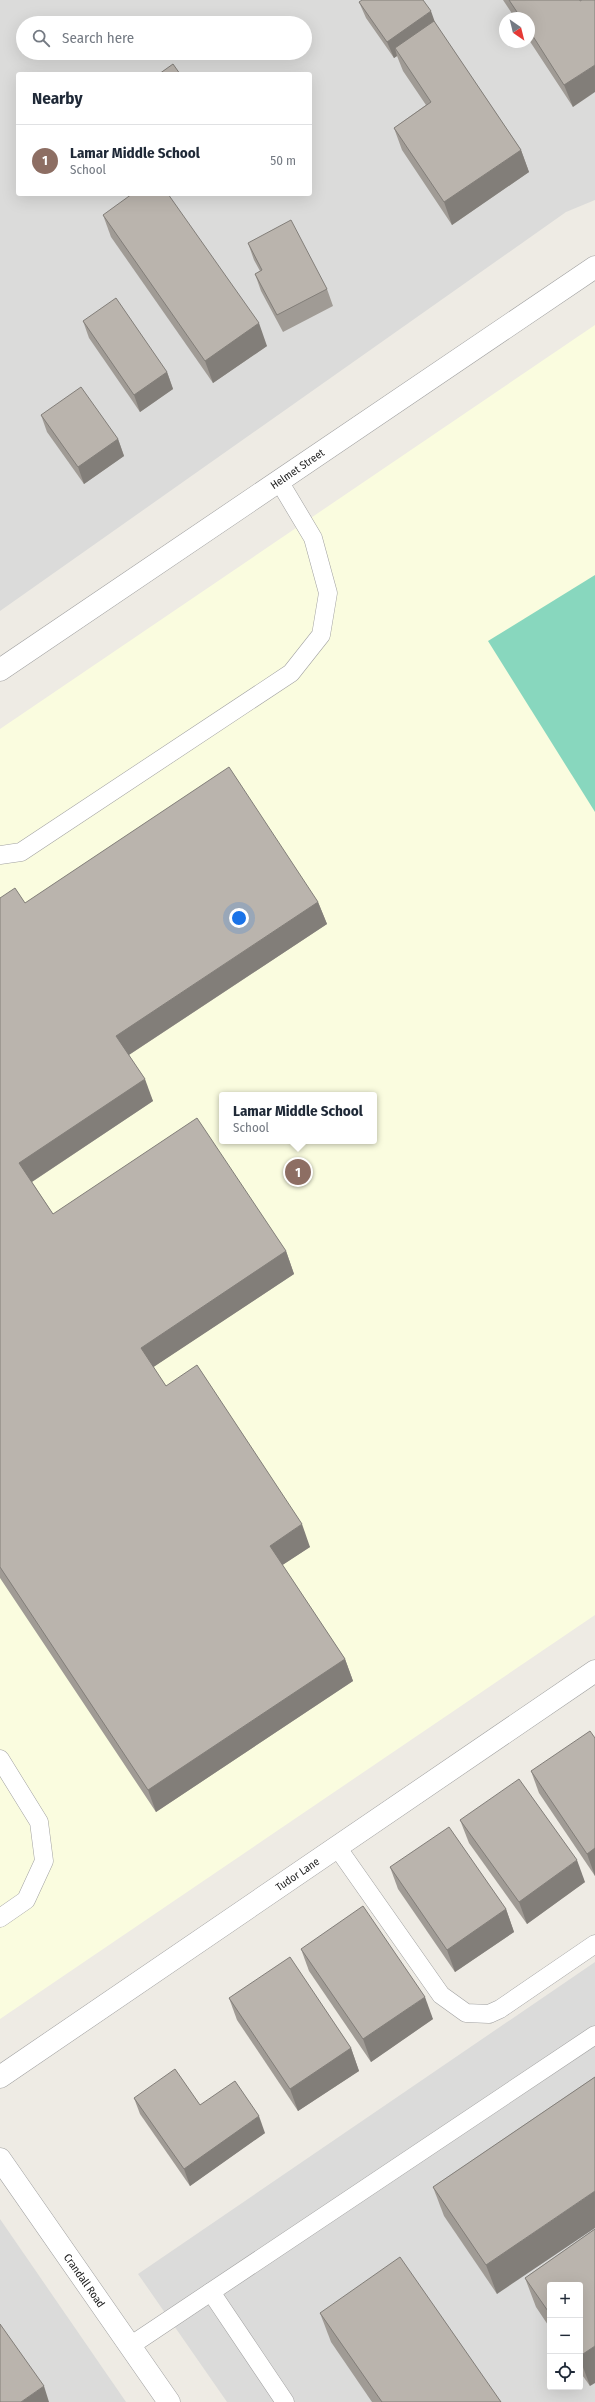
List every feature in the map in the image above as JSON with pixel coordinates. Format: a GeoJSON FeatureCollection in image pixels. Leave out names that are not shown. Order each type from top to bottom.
{"type":"FeatureCollection","features":[{"type":"Feature","properties":{"kind":"street","name":"Helmet Street"},"geometry":{"type":"LineString","coordinates":[[0,670],[595,267]]}},
{"type":"Feature","properties":{"kind":"street","name":"Tudor Lane"},"geometry":{"type":"LineString","coordinates":[[0,2077],[595,1671]]}},
{"type":"Feature","properties":{"kind":"street","name":"Crandall Road"},"geometry":{"type":"LineString","coordinates":[[0,2158],[168,2402]]}},
{"type":"Feature","properties":{"kind":"lane"},"geometry":{"type":"LineString","coordinates":[[0,855],[20,852],[291,673],[321,635],[328,594],[313,538],[279,481]]}},
{"type":"Feature","properties":{"kind":"lane"},"geometry":{"type":"LineString","coordinates":[[0,1759],[39,1822],[44,1861],[26,1900],[0,1918]]}},
{"type":"Feature","properties":{"kind":"lane"},"geometry":{"type":"LineString","coordinates":[[337,1847],[441,1995],[466,2013],[489,2014],[500,2009],[595,1944]]}},
{"type":"Feature","properties":{"kind":"lane"},"geometry":{"type":"LineString","coordinates":[[130,2346],[595,2035]]}},
{"type":"Feature","properties":{"kind":"lane"},"geometry":{"type":"LineString","coordinates":[[211,2292],[285,2402]]}},
{"type":"Feature","properties":{"kind":"shaded area"},"geometry":{"type":"Polygon","coordinates":[[[0,0],[595,0],[595,200],[566,212],[0,611],[0,0]]]}},
{"type":"Feature","properties":{"kind":"shaded area"},"geometry":{"type":"Polygon","coordinates":[[[595,325],[595,1615],[0,2019],[0,729],[595,325]]]}},
{"type":"Feature","properties":{"kind":"shaded area"},"geometry":{"type":"Polygon","coordinates":[[[595,1962],[595,2402],[227,2402],[138,2274],[595,1962]]]}},
{"type":"Feature","properties":{"kind":"shaded area"},"geometry":{"type":"Polygon","coordinates":[[[0,2219],[126,2402],[0,2402],[0,2219]]]}},
{"type":"Feature","properties":{"kind":"green space"},"geometry":{"type":"Polygon","coordinates":[[[595,575],[595,812],[488,641],[595,575]]]}},
{"type":"Feature","properties":{"kind":"building"},"geometry":{"type":"Polygon","coordinates":[[[362,0],[423,0],[431,11],[387,42],[359,2],[362,0]]]}},
{"type":"Feature","properties":{"kind":"building"},"geometry":{"type":"Polygon","coordinates":[[[509,0],[595,0],[595,65],[564,85],[535,39],[535,12],[517,12],[509,0]]]}},
{"type":"Feature","properties":{"kind":"building"},"geometry":{"type":"Polygon","coordinates":[[[434,21],[521,150],[444,202],[394,128],[431,102],[395,48],[434,21]]]}},
{"type":"Feature","properties":{"kind":"building"},"geometry":{"type":"Polygon","coordinates":[[[173,64],[179,72],[162,72],[173,64]]]}},
{"type":"Feature","properties":{"kind":"building"},"geometry":{"type":"Polygon","coordinates":[[[129,196],[169,196],[259,323],[205,361],[103,215],[129,196]]]}},
{"type":"Feature","properties":{"kind":"building"},"geometry":{"type":"Polygon","coordinates":[[[291,220],[327,289],[277,315],[255,274],[262,270],[248,243],[291,220]]]}},
{"type":"Feature","properties":{"kind":"building"},"geometry":{"type":"Polygon","coordinates":[[[116,298],[167,372],[134,395],[83,321],[116,298]]]}},
{"type":"Feature","properties":{"kind":"building"},"geometry":{"type":"Polygon","coordinates":[[[81,387],[118,439],[78,467],[41,415],[81,387]]]}},
{"type":"Feature","properties":{"kind":"building"},"geometry":{"type":"Polygon","coordinates":[[[229,767],[318,902],[116,1036],[145,1079],[19,1163],[53,1214],[197,1118],[286,1251],[141,1348],[166,1386],[197,1365],[302,1524],[270,1546],[345,1659],[148,1790],[0,1567],[0,898],[15,888],[25,903],[229,767]]]}},
{"type":"Feature","properties":{"kind":"building"},"geometry":{"type":"Polygon","coordinates":[[[590,1731],[595,1738],[595,1848],[587,1854],[531,1771],[590,1731]]]}},
{"type":"Feature","properties":{"kind":"building"},"geometry":{"type":"Polygon","coordinates":[[[519,1779],[577,1860],[519,1902],[460,1820],[519,1779]]]}},
{"type":"Feature","properties":{"kind":"building"},"geometry":{"type":"Polygon","coordinates":[[[449,1827],[506,1909],[447,1950],[390,1867],[449,1827]]]}},
{"type":"Feature","properties":{"kind":"building"},"geometry":{"type":"Polygon","coordinates":[[[363,1906],[425,1997],[363,2039],[301,1949],[363,1906]]]}},
{"type":"Feature","properties":{"kind":"building"},"geometry":{"type":"Polygon","coordinates":[[[290,1957],[351,2048],[290,2089],[229,1998],[290,1957]]]}},
{"type":"Feature","properties":{"kind":"building"},"geometry":{"type":"Polygon","coordinates":[[[175,2069],[200,2105],[235,2081],[259,2116],[184,2169],[134,2098],[175,2069]]]}},
{"type":"Feature","properties":{"kind":"building"},"geometry":{"type":"Polygon","coordinates":[[[595,2077],[595,2191],[486,2265],[433,2187],[595,2077]]]}},
{"type":"Feature","properties":{"kind":"building"},"geometry":{"type":"Polygon","coordinates":[[[595,2229],[595,2346],[583,2354],[583,2282],[547,2282],[547,2310],[525,2278],[595,2229]]]}},
{"type":"Feature","properties":{"kind":"building"},"geometry":{"type":"Polygon","coordinates":[[[400,2257],[501,2402],[382,2402],[320,2313],[400,2257]]]}},
{"type":"Feature","properties":{"kind":"building"},"geometry":{"type":"Polygon","coordinates":[[[0,2324],[44,2386],[21,2402],[0,2402],[0,2324]]]}},
{"type":"Feature","properties":{"kind":"place","name":"Lamar Middle School"},"geometry":{"type":"Point","coordinates":[298,1172]}}]}
